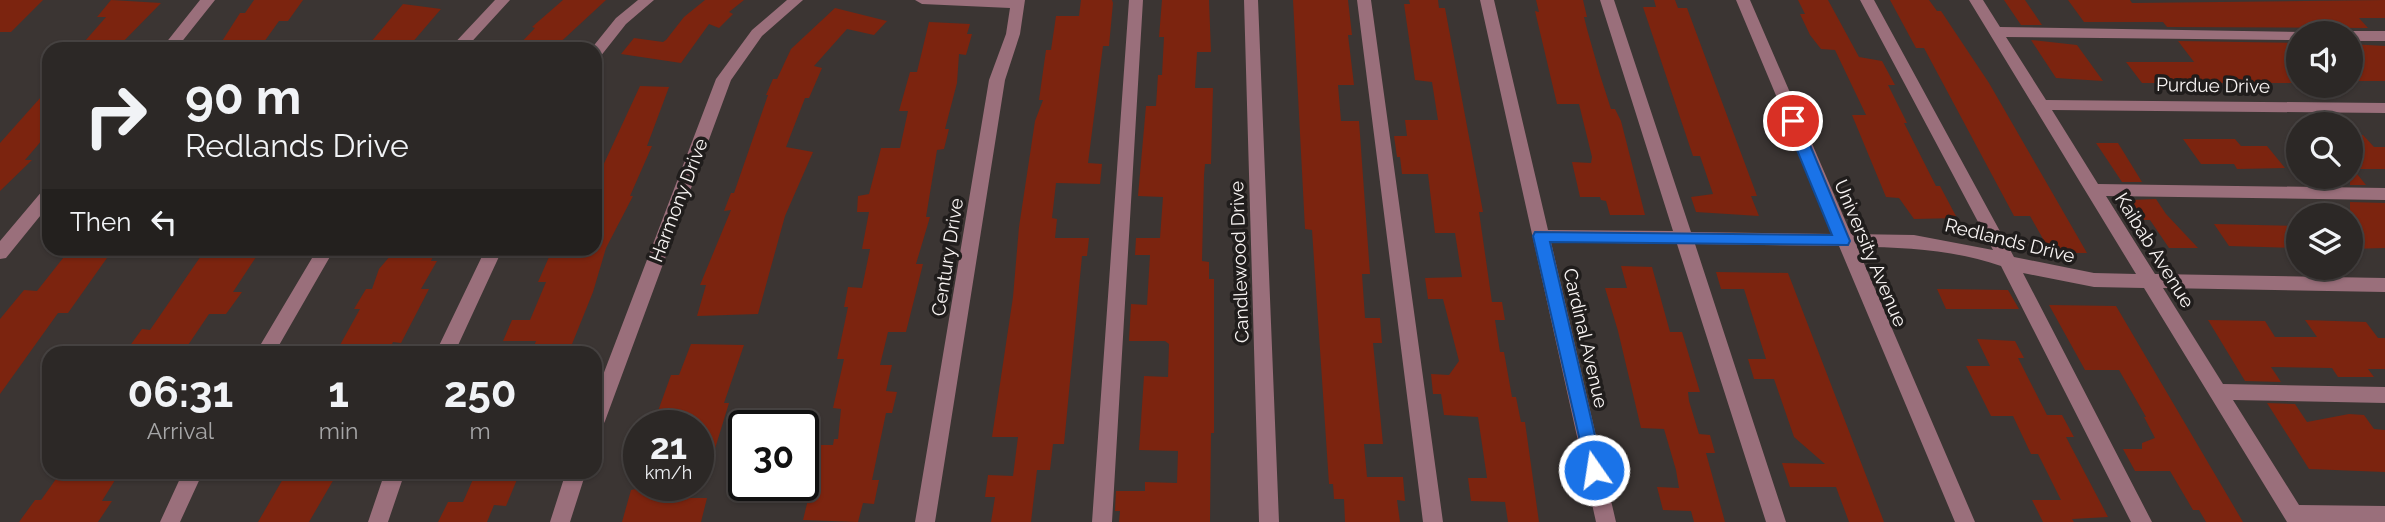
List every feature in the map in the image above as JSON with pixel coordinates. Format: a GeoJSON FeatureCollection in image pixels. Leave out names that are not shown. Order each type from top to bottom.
{"type":"FeatureCollection","features":[{"type":"Feature","properties":{"kind":"street"},"geometry":{"type":"LineString","coordinates":[[174,42],[208,0]]}},
{"type":"Feature","properties":{"kind":"street"},"geometry":{"type":"LineString","coordinates":[[463,42],[503,0]]}},
{"type":"Feature","properties":{"kind":"street"},"geometry":{"type":"LineString","coordinates":[[602,45],[621,21],[647,0]]}},
{"type":"Feature","properties":{"kind":"street","name":"Harmony Drive"},"geometry":{"type":"LineString","coordinates":[[602,402],[724,79],[757,33],[796,0]]}},
{"type":"Feature","properties":{"kind":"street"},"geometry":{"type":"LineString","coordinates":[[922,0],[1018,2]]}},
{"type":"Feature","properties":{"kind":"street"},"geometry":{"type":"LineString","coordinates":[[1102,522],[1136,0]]}},
{"type":"Feature","properties":{"kind":"street","name":"Candlewood Drive"},"geometry":{"type":"LineString","coordinates":[[1251,0],[1269,522]]}},
{"type":"Feature","properties":{"kind":"street"},"geometry":{"type":"LineString","coordinates":[[1364,0],[1433,522]]}},
{"type":"Feature","properties":{"kind":"street","name":"Cardinal Avenue"},"geometry":{"type":"LineString","coordinates":[[1487,0],[1606,522]]}},
{"type":"Feature","properties":{"kind":"street"},"geometry":{"type":"LineString","coordinates":[[1607,0],[1776,522]]}},
{"type":"Feature","properties":{"kind":"street","name":"University Avenue"},"geometry":{"type":"LineString","coordinates":[[1743,0],[1843,241],[1965,522]]}},
{"type":"Feature","properties":{"kind":"street"},"geometry":{"type":"LineString","coordinates":[[1867,0],[1961,170],[2005,261],[2143,522]]}},
{"type":"Feature","properties":{"kind":"street","name":"Kaibab Avenue"},"geometry":{"type":"LineString","coordinates":[[1976,0],[2296,518]]}},
{"type":"Feature","properties":{"kind":"street","name":"Century Drive"},"geometry":{"type":"LineString","coordinates":[[925,522],[997,80],[1013,34],[1018,2]]}},
{"type":"Feature","properties":{"kind":"street"},"geometry":{"type":"LineString","coordinates":[[1996,32],[2286,35]]}},
{"type":"Feature","properties":{"kind":"street"},"geometry":{"type":"LineString","coordinates":[[2363,36],[2385,36]]}},
{"type":"Feature","properties":{"kind":"street","name":"Purdue Drive"},"geometry":{"type":"LineString","coordinates":[[2040,104],[2385,108]]}},
{"type":"Feature","properties":{"kind":"street"},"geometry":{"type":"LineString","coordinates":[[2093,190],[2385,194]]}},
{"type":"Feature","properties":{"kind":"street"},"geometry":{"type":"LineString","coordinates":[[0,253],[42,202]]}},
{"type":"Feature","properties":{"kind":"street","name":"Redlands Drive"},"geometry":{"type":"LineString","coordinates":[[1541,236],[1945,244],[2064,277],[2150,282],[2385,285]]}},
{"type":"Feature","properties":{"kind":"street"},"geometry":{"type":"LineString","coordinates":[[269,346],[322,256]]}},
{"type":"Feature","properties":{"kind":"street"},"geometry":{"type":"LineString","coordinates":[[448,346],[491,256]]}},
{"type":"Feature","properties":{"kind":"street"},"geometry":{"type":"LineString","coordinates":[[2218,392],[2385,395]]}},
{"type":"Feature","properties":{"kind":"street"},"geometry":{"type":"LineString","coordinates":[[170,522],[190,479]]}},
{"type":"Feature","properties":{"kind":"street"},"geometry":{"type":"LineString","coordinates":[[378,522],[393,479]]}},
{"type":"Feature","properties":{"kind":"street"},"geometry":{"type":"LineString","coordinates":[[560,522],[574,479]]}},
{"type":"Feature","properties":{"kind":"street"},"geometry":{"type":"LineString","coordinates":[[2296,518],[2385,515]]}},
{"type":"Feature","properties":{"kind":"building"},"geometry":{"type":"Polygon","coordinates":[[[0,0],[43,0],[11,32],[0,32],[0,0]]]}},
{"type":"Feature","properties":{"kind":"building"},"geometry":{"type":"Polygon","coordinates":[[[111,0],[161,3],[123,42],[84,42],[106,17],[97,17],[111,0]]]}},
{"type":"Feature","properties":{"kind":"building"},"geometry":{"type":"Polygon","coordinates":[[[254,0],[303,0],[288,21],[279,21],[264,42],[221,42],[240,13],[245,13],[254,0]]]}},
{"type":"Feature","properties":{"kind":"building"},"geometry":{"type":"Polygon","coordinates":[[[563,0],[606,0],[561,42],[522,42],[535,28],[532,27],[563,0]]]}},
{"type":"Feature","properties":{"kind":"building"},"geometry":{"type":"Polygon","coordinates":[[[705,0],[744,0],[729,12],[733,14],[719,28],[709,24],[681,63],[621,54],[634,38],[663,42],[684,17],[705,0]]]}},
{"type":"Feature","properties":{"kind":"building"},"geometry":{"type":"Polygon","coordinates":[[[1081,0],[1112,0],[1113,3],[1109,46],[1103,46],[1088,163],[1102,164],[1100,184],[1056,183],[1052,218],[1057,219],[1055,238],[1089,238],[1087,256],[1082,256],[1064,444],[1053,444],[1050,470],[1037,470],[1031,522],[991,522],[995,497],[985,497],[988,475],[1013,476],[1018,437],[992,437],[1035,121],[1043,100],[1039,100],[1046,50],[1051,50],[1056,16],[1079,16],[1081,0]]]}},
{"type":"Feature","properties":{"kind":"building"},"geometry":{"type":"Polygon","coordinates":[[[1162,0],[1209,0],[1211,52],[1197,52],[1195,88],[1213,88],[1211,164],[1205,164],[1204,175],[1202,261],[1209,262],[1209,279],[1214,279],[1214,433],[1211,433],[1210,522],[1119,522],[1120,511],[1115,511],[1116,491],[1145,491],[1145,482],[1177,483],[1178,451],[1139,450],[1144,376],[1168,377],[1169,344],[1165,341],[1129,341],[1131,304],[1147,305],[1150,255],[1135,255],[1136,238],[1160,238],[1163,197],[1138,196],[1146,106],[1156,106],[1158,75],[1162,75],[1164,37],[1159,37],[1162,0]]]}},
{"type":"Feature","properties":{"kind":"building"},"geometry":{"type":"Polygon","coordinates":[[[1293,0],[1348,0],[1352,35],[1348,35],[1354,85],[1338,85],[1341,121],[1359,121],[1370,274],[1362,274],[1365,318],[1380,318],[1382,343],[1373,343],[1383,444],[1364,444],[1367,477],[1403,477],[1405,501],[1397,500],[1400,522],[1345,522],[1344,499],[1334,499],[1333,484],[1329,484],[1312,230],[1305,229],[1293,0]]]}},
{"type":"Feature","properties":{"kind":"building"},"geometry":{"type":"Polygon","coordinates":[[[1409,0],[1438,0],[1439,8],[1445,8],[1483,212],[1479,212],[1492,302],[1502,302],[1505,320],[1495,320],[1500,352],[1504,352],[1512,397],[1516,397],[1521,422],[1525,422],[1539,522],[1508,522],[1505,502],[1471,501],[1468,478],[1487,478],[1478,417],[1444,415],[1441,394],[1433,394],[1431,374],[1449,375],[1459,361],[1443,299],[1428,299],[1425,278],[1462,277],[1455,233],[1435,233],[1428,174],[1402,174],[1400,157],[1397,157],[1394,136],[1407,136],[1405,120],[1438,120],[1432,82],[1415,80],[1404,4],[1410,4],[1409,0]]]}},
{"type":"Feature","properties":{"kind":"building"},"geometry":{"type":"Polygon","coordinates":[[[1536,0],[1583,0],[1587,17],[1584,17],[1600,75],[1611,109],[1615,109],[1621,121],[1645,215],[1610,215],[1606,201],[1600,197],[1580,197],[1572,162],[1591,163],[1592,157],[1579,104],[1557,104],[1535,11],[1539,12],[1536,0]]]}},
{"type":"Feature","properties":{"kind":"building"},"geometry":{"type":"Polygon","coordinates":[[[1654,0],[1675,0],[1678,8],[1687,8],[1757,196],[1751,196],[1759,216],[1696,212],[1691,197],[1713,194],[1700,156],[1693,156],[1643,7],[1656,7],[1654,0]]]}},
{"type":"Feature","properties":{"kind":"building"},"geometry":{"type":"Polygon","coordinates":[[[1798,0],[1828,0],[1859,57],[1882,61],[1895,85],[1888,85],[1907,123],[1904,123],[1936,186],[1940,186],[1957,218],[1914,219],[1899,198],[1886,197],[1852,115],[1866,115],[1835,50],[1821,49],[1810,35],[1800,14],[1805,14],[1798,0]]]}},
{"type":"Feature","properties":{"kind":"building"},"geometry":{"type":"Polygon","coordinates":[[[1890,0],[1929,0],[1937,11],[1941,11],[1989,83],[2087,253],[2051,253],[2030,216],[2014,216],[1924,48],[1916,48],[1890,0]]]}},
{"type":"Feature","properties":{"kind":"building"},"geometry":{"type":"Polygon","coordinates":[[[2004,0],[2025,0],[2042,25],[2021,25],[2004,0]]]}},
{"type":"Feature","properties":{"kind":"building"},"geometry":{"type":"Polygon","coordinates":[[[2068,0],[2130,0],[2132,3],[2385,0],[2385,18],[2359,18],[2362,21],[2286,21],[2286,28],[2167,27],[2163,22],[2084,22],[2068,0]]]}},
{"type":"Feature","properties":{"kind":"building"},"geometry":{"type":"Polygon","coordinates":[[[403,4],[441,9],[413,42],[371,42],[403,4]]]}},
{"type":"Feature","properties":{"kind":"building"},"geometry":{"type":"Polygon","coordinates":[[[835,8],[887,21],[874,35],[847,29],[814,66],[822,68],[809,98],[805,98],[786,147],[813,152],[785,216],[758,314],[697,316],[706,285],[700,285],[731,210],[724,211],[731,193],[734,193],[773,79],[777,79],[791,49],[835,8]]]}},
{"type":"Feature","properties":{"kind":"building"},"geometry":{"type":"Polygon","coordinates":[[[929,22],[970,24],[967,34],[972,34],[966,55],[959,54],[957,83],[945,129],[949,129],[944,149],[937,150],[926,217],[930,217],[916,264],[923,264],[906,332],[888,332],[880,365],[892,365],[886,391],[897,392],[892,413],[886,413],[872,480],[879,480],[874,504],[863,503],[858,522],[803,520],[808,501],[819,501],[819,445],[833,445],[834,439],[838,439],[841,409],[833,408],[844,359],[837,359],[848,307],[844,307],[848,287],[862,288],[870,249],[862,249],[869,212],[857,212],[858,196],[869,194],[881,148],[900,148],[908,111],[899,111],[910,72],[917,72],[929,22]]]}},
{"type":"Feature","properties":{"kind":"building"},"geometry":{"type":"Polygon","coordinates":[[[2031,40],[2077,45],[2103,81],[2056,78],[2031,40]]]}},
{"type":"Feature","properties":{"kind":"building"},"geometry":{"type":"Polygon","coordinates":[[[2178,41],[2286,43],[2286,83],[2142,83],[2126,62],[2194,62],[2178,41]]]}},
{"type":"Feature","properties":{"kind":"building"},"geometry":{"type":"Polygon","coordinates":[[[2363,45],[2385,46],[2385,81],[2363,81],[2363,45]]]}},
{"type":"Feature","properties":{"kind":"building"},"geometry":{"type":"Polygon","coordinates":[[[640,86],[669,87],[647,146],[652,146],[630,196],[633,196],[606,248],[593,292],[571,346],[534,346],[536,341],[503,341],[512,320],[530,320],[546,282],[538,282],[549,256],[602,256],[602,168],[640,86]]]}},
{"type":"Feature","properties":{"kind":"building"},"geometry":{"type":"Polygon","coordinates":[[[42,96],[42,140],[25,160],[32,160],[0,191],[0,143],[42,96]]]}},
{"type":"Feature","properties":{"kind":"building"},"geometry":{"type":"Polygon","coordinates":[[[2363,135],[2374,147],[2385,147],[2385,169],[2363,169],[2363,135]]]}},
{"type":"Feature","properties":{"kind":"building"},"geometry":{"type":"Polygon","coordinates":[[[2183,139],[2235,139],[2241,146],[2267,146],[2285,168],[2237,169],[2234,164],[2201,164],[2183,139]]]}},
{"type":"Feature","properties":{"kind":"building"},"geometry":{"type":"Polygon","coordinates":[[[2096,143],[2118,143],[2142,182],[2122,182],[2096,143]]]}},
{"type":"Feature","properties":{"kind":"building"},"geometry":{"type":"Polygon","coordinates":[[[2156,199],[2166,214],[2198,248],[2169,248],[2150,220],[2144,220],[2131,200],[2156,199]]]}},
{"type":"Feature","properties":{"kind":"building"},"geometry":{"type":"Polygon","coordinates":[[[2350,202],[2385,203],[2385,248],[2363,249],[2363,203],[2350,202]]]}},
{"type":"Feature","properties":{"kind":"building"},"geometry":{"type":"Polygon","coordinates":[[[2214,224],[2286,226],[2286,248],[2229,246],[2214,224]]]}},
{"type":"Feature","properties":{"kind":"building"},"geometry":{"type":"Polygon","coordinates":[[[65,256],[108,256],[68,313],[58,313],[0,394],[0,319],[24,290],[37,291],[65,256]]]}},
{"type":"Feature","properties":{"kind":"building"},"geometry":{"type":"Polygon","coordinates":[[[201,256],[257,256],[233,292],[242,292],[226,314],[209,314],[187,346],[130,346],[142,329],[150,330],[201,256]]]}},
{"type":"Feature","properties":{"kind":"building"},"geometry":{"type":"Polygon","coordinates":[[[390,256],[433,256],[431,261],[437,261],[421,289],[429,289],[401,343],[393,342],[391,346],[339,346],[360,309],[354,309],[366,289],[372,289],[379,269],[390,256]]]}},
{"type":"Feature","properties":{"kind":"building"},"geometry":{"type":"Polygon","coordinates":[[[1621,266],[1652,267],[1670,332],[1682,332],[1700,392],[1688,392],[1689,401],[1699,434],[1710,435],[1715,453],[1706,453],[1725,522],[1694,522],[1691,511],[1663,510],[1657,487],[1679,488],[1676,470],[1664,429],[1641,428],[1605,288],[1627,288],[1621,266]]]}},
{"type":"Feature","properties":{"kind":"building"},"geometry":{"type":"Polygon","coordinates":[[[1716,272],[1788,273],[1884,522],[1849,522],[1836,487],[1790,487],[1782,463],[1825,464],[1794,437],[1774,379],[1754,379],[1748,359],[1766,359],[1744,289],[1721,289],[1716,272]]]}},
{"type":"Feature","properties":{"kind":"building"},"geometry":{"type":"Polygon","coordinates":[[[1937,289],[2008,290],[2019,309],[1946,309],[1937,289]]]}},
{"type":"Feature","properties":{"kind":"building"},"geometry":{"type":"Polygon","coordinates":[[[2049,305],[2116,306],[2243,522],[2206,522],[2199,510],[2193,510],[2170,471],[2135,471],[2123,449],[2142,449],[2142,443],[2155,438],[2146,417],[2119,370],[2085,370],[2049,305]]]}},
{"type":"Feature","properties":{"kind":"building"},"geometry":{"type":"Polygon","coordinates":[[[2208,320],[2265,321],[2275,337],[2317,337],[2305,320],[2366,322],[2378,338],[2385,338],[2385,369],[2368,369],[2374,377],[2338,377],[2332,368],[2271,367],[2281,382],[2245,381],[2208,320]]]}},
{"type":"Feature","properties":{"kind":"building"},"geometry":{"type":"Polygon","coordinates":[[[1977,339],[2015,341],[2024,358],[2018,358],[2047,415],[2062,415],[2074,437],[2066,437],[2108,517],[2072,519],[2074,522],[2043,522],[2032,500],[2061,500],[2038,454],[2031,454],[2013,416],[1991,416],[1966,366],[1990,366],[1977,339]]]}},
{"type":"Feature","properties":{"kind":"building"},"geometry":{"type":"Polygon","coordinates":[[[691,344],[744,345],[724,403],[729,403],[714,452],[714,410],[658,410],[671,375],[679,375],[691,344]]]}},
{"type":"Feature","properties":{"kind":"building"},"geometry":{"type":"Polygon","coordinates":[[[2267,403],[2295,404],[2307,422],[2349,414],[2364,415],[2374,429],[2385,430],[2385,472],[2309,469],[2267,403]]]}},
{"type":"Feature","properties":{"kind":"building"},"geometry":{"type":"Polygon","coordinates":[[[56,479],[116,479],[102,501],[112,501],[98,522],[19,522],[35,500],[41,500],[56,479]]]}},
{"type":"Feature","properties":{"kind":"building"},"geometry":{"type":"Polygon","coordinates":[[[283,479],[334,479],[309,522],[258,522],[283,479]]]}},
{"type":"Feature","properties":{"kind":"building"},"geometry":{"type":"Polygon","coordinates":[[[473,479],[517,479],[506,506],[494,505],[487,522],[438,522],[448,502],[463,502],[473,479]]]}},
{"type":"Feature","properties":{"kind":"building"},"geometry":{"type":"Polygon","coordinates":[[[628,501],[706,501],[701,522],[622,522],[628,501]]]}},
{"type":"Feature","properties":{"kind":"route"},"geometry":{"type":"LineString","coordinates":[[1594,470],[1541,236],[1843,241],[1793,121]]}}]}
